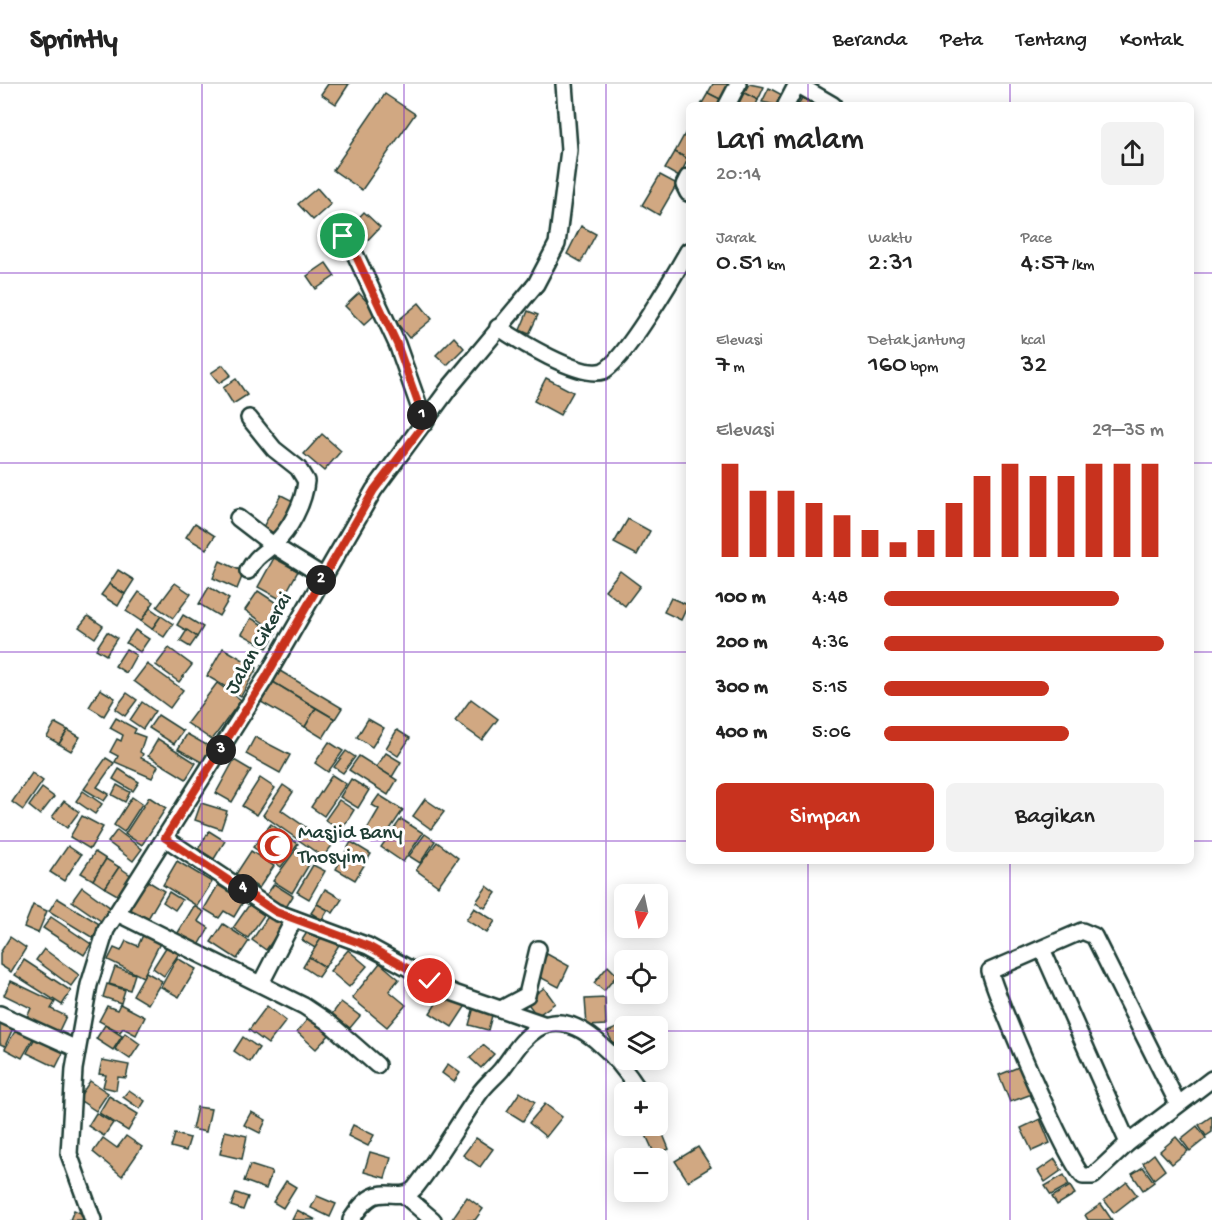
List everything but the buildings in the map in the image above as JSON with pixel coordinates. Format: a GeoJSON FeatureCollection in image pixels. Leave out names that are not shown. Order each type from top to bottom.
{"type":"FeatureCollection","features":[{"type":"Feature","properties":{"kind":"street","name":"Jalan Cikerai"},"geometry":{"type":"LineString","coordinates":[[93,1220],[69,1154],[77,1049],[89,985],[106,930],[265,679],[374,490],[498,327],[536,284],[556,244],[569,150],[564,84]]}},
{"type":"Feature","properties":{"kind":"street"},"geometry":{"type":"LineString","coordinates":[[729,102],[738,84]]}},
{"type":"Feature","properties":{"kind":"street"},"geometry":{"type":"LineString","coordinates":[[788,102],[797,84],[828,102]]}},
{"type":"Feature","properties":{"kind":"street"},"geometry":{"type":"LineString","coordinates":[[343,236],[356,256],[397,344],[425,423]]}},
{"type":"Feature","properties":{"kind":"street"},"geometry":{"type":"LineString","coordinates":[[498,327],[527,347],[591,372],[602,371],[626,351],[686,254]]}},
{"type":"Feature","properties":{"kind":"street"},"geometry":{"type":"LineString","coordinates":[[248,571],[254,558],[273,545],[293,519],[306,481],[298,468],[274,449],[249,418]]}},
{"type":"Feature","properties":{"kind":"street"},"geometry":{"type":"LineString","coordinates":[[238,518],[273,545],[323,576]]}},
{"type":"Feature","properties":{"kind":"street"},"geometry":{"type":"LineString","coordinates":[[165,838],[261,903],[294,919],[327,929],[368,946],[454,993],[546,1025],[575,1026],[588,1033],[633,1082]]}},
{"type":"Feature","properties":{"kind":"street"},"geometry":{"type":"LineString","coordinates":[[117,913],[261,983],[328,1022],[377,1065]]}},
{"type":"Feature","properties":{"kind":"street"},"geometry":{"type":"LineString","coordinates":[[261,983],[294,919]]}},
{"type":"Feature","properties":{"kind":"street"},"geometry":{"type":"LineString","coordinates":[[1178,1104],[1094,936],[1082,931],[993,968],[990,974],[1058,1134],[1078,1173],[1088,1178],[1097,1173],[1128,1143],[1212,1079]]}},
{"type":"Feature","properties":{"kind":"street"},"geometry":{"type":"LineString","coordinates":[[501,1009],[526,994],[538,949]]}},
{"type":"Feature","properties":{"kind":"street"},"geometry":{"type":"LineString","coordinates":[[1042,949],[1128,1143]]}},
{"type":"Feature","properties":{"kind":"street"},"geometry":{"type":"LineString","coordinates":[[0,1014],[77,1049]]}},
{"type":"Feature","properties":{"kind":"street"},"geometry":{"type":"LineString","coordinates":[[351,1220],[361,1205],[373,1196],[404,1195],[412,1192],[436,1161],[480,1092],[516,1049],[537,1029],[546,1025]]}},
{"type":"Feature","properties":{"kind":"street"},"geometry":{"type":"LineString","coordinates":[[404,1195],[433,1220]]}},
{"type":"Feature","properties":{"kind":"place","name":"Masjid Bany Thosyim"},"geometry":{"type":"Point","coordinates":[275,846]}},
{"type":"Feature","properties":{"kind":"route"},"geometry":{"type":"LineString","coordinates":[[343,236],[356,256],[397,344],[412,380],[425,423],[374,490],[265,679],[165,838],[276,912],[368,946],[430,981]]}}]}
